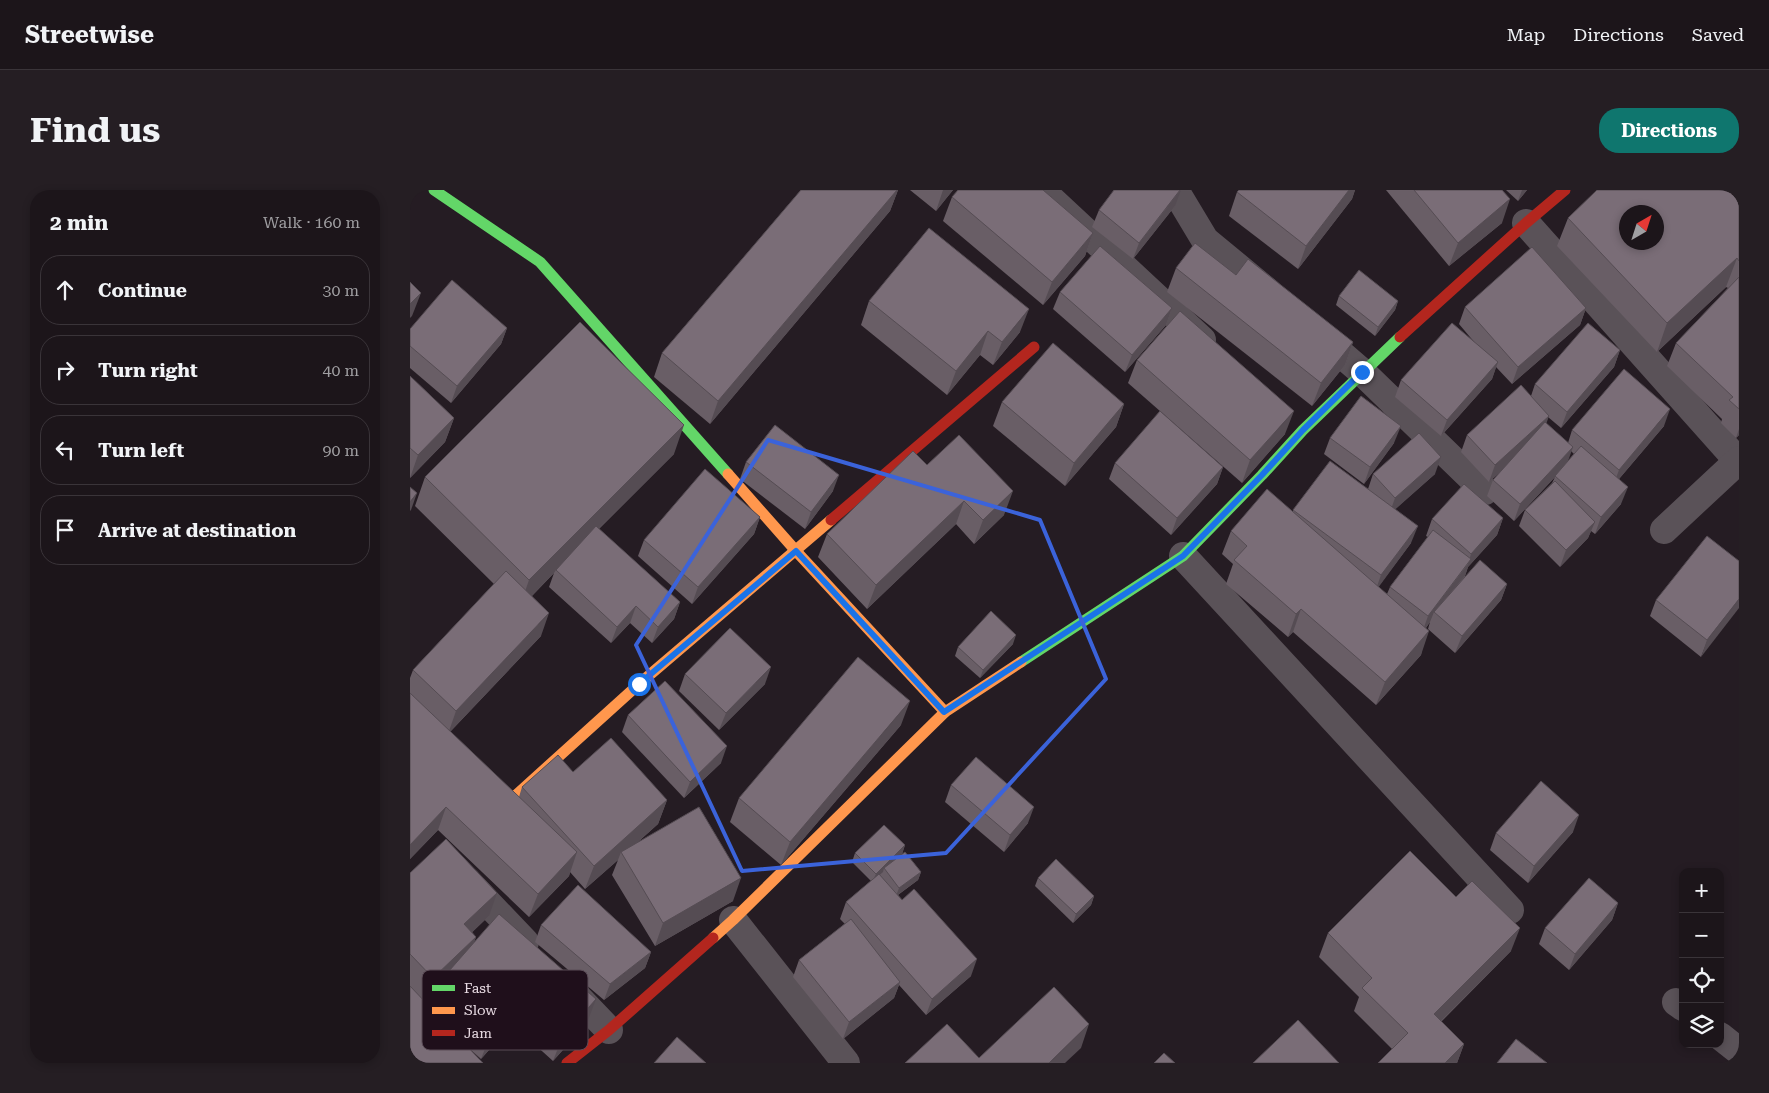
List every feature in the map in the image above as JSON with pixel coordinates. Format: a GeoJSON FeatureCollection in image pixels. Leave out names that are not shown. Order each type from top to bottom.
{"type":"FeatureCollection","features":[{"type":"Feature","properties":{"kind":"street"},"geometry":{"type":"LineString","coordinates":[[434,190],[540,262],[796,551],[944,712]]}},
{"type":"Feature","properties":{"kind":"street"},"geometry":{"type":"LineString","coordinates":[[1040,190],[1222,358]]}},
{"type":"Feature","properties":{"kind":"street"},"geometry":{"type":"LineString","coordinates":[[1175,190],[1205,240],[1362,372],[1485,490]]}},
{"type":"Feature","properties":{"kind":"street"},"geometry":{"type":"LineString","coordinates":[[588,1046],[733,920],[944,712],[1183,556],[1262,475],[1296,424],[1362,372],[1565,190]]}},
{"type":"Feature","properties":{"kind":"street"},"geometry":{"type":"LineString","coordinates":[[1526,223],[1738,460],[1664,530]]}},
{"type":"Feature","properties":{"kind":"street"},"geometry":{"type":"LineString","coordinates":[[515,796],[639,684],[1034,347]]}},
{"type":"Feature","properties":{"kind":"street"},"geometry":{"type":"LineString","coordinates":[[1183,556],[1510,910]]}},
{"type":"Feature","properties":{"kind":"street"},"geometry":{"type":"LineString","coordinates":[[454,868],[552,970]]}},
{"type":"Feature","properties":{"kind":"street"},"geometry":{"type":"LineString","coordinates":[[733,920],[846,1063]]}},
{"type":"Feature","properties":{"kind":"street"},"geometry":{"type":"LineString","coordinates":[[588,1008],[609,1030]]}},
{"type":"Feature","properties":{"kind":"street"},"geometry":{"type":"LineString","coordinates":[[1724,1039],[1739,1051]]}},
{"type":"Feature","properties":{"kind":"street"},"geometry":{"type":"LineString","coordinates":[[567,1063],[584,1050]]}},
{"type":"Feature","properties":{"kind":"highlighted area"},"geometry":{"type":"Polygon","coordinates":[[[768,440],[1040,520],[1106,679],[946,853],[742,871],[636,645],[768,440]]]}},
{"type":"Feature","properties":{"kind":"building"},"geometry":{"type":"Polygon","coordinates":[[[801,190],[897,190],[718,401],[662,353],[801,190]]]}},
{"type":"Feature","properties":{"kind":"building"},"geometry":{"type":"Polygon","coordinates":[[[958,190],[1043,190],[1093,233],[1052,282],[952,197],[958,190]]]}},
{"type":"Feature","properties":{"kind":"building"},"geometry":{"type":"Polygon","coordinates":[[[1114,190],[1180,190],[1139,243],[1099,210],[1114,190]]]}},
{"type":"Feature","properties":{"kind":"building"},"geometry":{"type":"Polygon","coordinates":[[[1239,190],[1349,190],[1306,246],[1237,192],[1239,190]]]}},
{"type":"Feature","properties":{"kind":"building"},"geometry":{"type":"Polygon","coordinates":[[[1414,190],[1502,190],[1510,199],[1458,243],[1414,190]]]}},
{"type":"Feature","properties":{"kind":"building"},"geometry":{"type":"Polygon","coordinates":[[[1597,190],[1739,190],[1739,261],[1737,258],[1667,323],[1568,218],[1597,190]]]}},
{"type":"Feature","properties":{"kind":"building"},"geometry":{"type":"Polygon","coordinates":[[[929,228],[1029,309],[1002,342],[988,331],[956,371],[869,301],[929,228]]]}},
{"type":"Feature","properties":{"kind":"building"},"geometry":{"type":"Polygon","coordinates":[[[1195,243],[1236,275],[1248,259],[1353,342],[1321,383],[1176,268],[1195,243]]]}},
{"type":"Feature","properties":{"kind":"building"},"geometry":{"type":"Polygon","coordinates":[[[1100,246],[1172,308],[1132,355],[1060,292],[1100,246]]]}},
{"type":"Feature","properties":{"kind":"building"},"geometry":{"type":"Polygon","coordinates":[[[1532,247],[1586,308],[1518,367],[1465,307],[1532,247]]]}},
{"type":"Feature","properties":{"kind":"building"},"geometry":{"type":"Polygon","coordinates":[[[1359,270],[1398,301],[1378,327],[1339,296],[1359,270]]]}},
{"type":"Feature","properties":{"kind":"building"},"geometry":{"type":"Polygon","coordinates":[[[1739,277],[1739,409],[1729,400],[1733,397],[1676,343],[1739,277]]]}},
{"type":"Feature","properties":{"kind":"building"},"geometry":{"type":"Polygon","coordinates":[[[452,280],[507,328],[457,386],[410,346],[410,329],[452,280]]]}},
{"type":"Feature","properties":{"kind":"building"},"geometry":{"type":"Polygon","coordinates":[[[410,282],[421,293],[410,304],[410,282]]]}},
{"type":"Feature","properties":{"kind":"building"},"geometry":{"type":"Polygon","coordinates":[[[1180,311],[1294,411],[1250,460],[1137,360],[1180,311]]]}},
{"type":"Feature","properties":{"kind":"building"},"geometry":{"type":"Polygon","coordinates":[[[580,322],[684,425],[529,580],[425,477],[580,322]]]}},
{"type":"Feature","properties":{"kind":"building"},"geometry":{"type":"Polygon","coordinates":[[[1452,323],[1498,362],[1447,420],[1401,380],[1452,323]]]}},
{"type":"Feature","properties":{"kind":"building"},"geometry":{"type":"Polygon","coordinates":[[[1588,323],[1620,350],[1567,412],[1535,384],[1588,323]]]}},
{"type":"Feature","properties":{"kind":"building"},"geometry":{"type":"Polygon","coordinates":[[[1053,343],[1124,404],[1074,463],[1002,402],[1053,343]]]}},
{"type":"Feature","properties":{"kind":"building"},"geometry":{"type":"Polygon","coordinates":[[[1624,369],[1670,409],[1619,470],[1572,430],[1624,369]]]}},
{"type":"Feature","properties":{"kind":"building"},"geometry":{"type":"Polygon","coordinates":[[[410,376],[454,418],[418,455],[410,448],[410,376]]]}},
{"type":"Feature","properties":{"kind":"building"},"geometry":{"type":"Polygon","coordinates":[[[1521,385],[1549,416],[1495,465],[1467,435],[1521,385]]]}},
{"type":"Feature","properties":{"kind":"building"},"geometry":{"type":"Polygon","coordinates":[[[1361,396],[1401,426],[1370,467],[1330,438],[1361,396]]]}},
{"type":"Feature","properties":{"kind":"building"},"geometry":{"type":"Polygon","coordinates":[[[1160,411],[1223,467],[1177,518],[1115,463],[1160,411]]]}},
{"type":"Feature","properties":{"kind":"building"},"geometry":{"type":"Polygon","coordinates":[[[1545,422],[1573,447],[1520,504],[1493,480],[1545,422]]]}},
{"type":"Feature","properties":{"kind":"building"},"geometry":{"type":"Polygon","coordinates":[[[775,425],[839,475],[811,512],[746,462],[775,425]]]}},
{"type":"Feature","properties":{"kind":"building"},"geometry":{"type":"Polygon","coordinates":[[[1419,433],[1441,457],[1395,498],[1373,474],[1419,433]]]}},
{"type":"Feature","properties":{"kind":"building"},"geometry":{"type":"Polygon","coordinates":[[[959,435],[1013,491],[983,520],[964,501],[876,585],[827,534],[913,451],[927,465],[959,435]]]}},
{"type":"Feature","properties":{"kind":"building"},"geometry":{"type":"Polygon","coordinates":[[[1581,446],[1628,487],[1601,517],[1555,476],[1581,446]]]}},
{"type":"Feature","properties":{"kind":"building"},"geometry":{"type":"Polygon","coordinates":[[[1330,461],[1418,526],[1381,575],[1293,510],[1330,461]]]}},
{"type":"Feature","properties":{"kind":"building"},"geometry":{"type":"Polygon","coordinates":[[[705,469],[760,517],[698,587],[644,540],[705,469]]]}},
{"type":"Feature","properties":{"kind":"building"},"geometry":{"type":"Polygon","coordinates":[[[1555,481],[1595,522],[1566,550],[1525,510],[1555,481]]]}},
{"type":"Feature","properties":{"kind":"building"},"geometry":{"type":"Polygon","coordinates":[[[1464,484],[1503,518],[1471,554],[1432,519],[1464,484]]]}},
{"type":"Feature","properties":{"kind":"building"},"geometry":{"type":"Polygon","coordinates":[[[410,487],[417,493],[410,502],[410,487]]]}},
{"type":"Feature","properties":{"kind":"building"},"geometry":{"type":"Polygon","coordinates":[[[1267,489],[1429,631],[1385,682],[1301,609],[1296,614],[1234,560],[1247,546],[1231,531],[1267,489]]]}},
{"type":"Feature","properties":{"kind":"building"},"geometry":{"type":"Polygon","coordinates":[[[596,526],[680,602],[658,627],[636,606],[617,627],[556,570],[596,526]]]}},
{"type":"Feature","properties":{"kind":"building"},"geometry":{"type":"Polygon","coordinates":[[[1433,530],[1471,559],[1428,616],[1390,587],[1433,530]]]}},
{"type":"Feature","properties":{"kind":"building"},"geometry":{"type":"Polygon","coordinates":[[[1707,536],[1739,561],[1739,599],[1707,640],[1656,600],[1707,536]]]}},
{"type":"Feature","properties":{"kind":"building"},"geometry":{"type":"Polygon","coordinates":[[[1480,560],[1507,584],[1462,636],[1434,612],[1480,560]]]}},
{"type":"Feature","properties":{"kind":"building"},"geometry":{"type":"Polygon","coordinates":[[[506,571],[549,613],[456,711],[413,670],[506,571]]]}},
{"type":"Feature","properties":{"kind":"building"},"geometry":{"type":"Polygon","coordinates":[[[991,611],[1016,635],[983,670],[958,647],[991,611]]]}},
{"type":"Feature","properties":{"kind":"building"},"geometry":{"type":"Polygon","coordinates":[[[730,628],[771,667],[726,713],[685,674],[730,628]]]}},
{"type":"Feature","properties":{"kind":"building"},"geometry":{"type":"Polygon","coordinates":[[[858,657],[910,701],[790,842],[739,798],[858,657]]]}},
{"type":"Feature","properties":{"kind":"building"},"geometry":{"type":"Polygon","coordinates":[[[665,681],[727,746],[690,782],[628,715],[665,681]]]}},
{"type":"Feature","properties":{"kind":"building"},"geometry":{"type":"Polygon","coordinates":[[[410,693],[577,852],[538,894],[446,807],[410,845],[410,693]]]}},
{"type":"Feature","properties":{"kind":"building"},"geometry":{"type":"Polygon","coordinates":[[[611,738],[667,800],[594,866],[522,787],[558,755],[573,772],[611,738]]]}},
{"type":"Feature","properties":{"kind":"building"},"geometry":{"type":"Polygon","coordinates":[[[976,757],[1034,807],[1010,835],[951,785],[976,757]]]}},
{"type":"Feature","properties":{"kind":"building"},"geometry":{"type":"Polygon","coordinates":[[[1541,781],[1579,815],[1534,866],[1496,833],[1541,781]]]}},
{"type":"Feature","properties":{"kind":"building"},"geometry":{"type":"Polygon","coordinates":[[[699,807],[741,878],[663,923],[621,852],[699,807]]]}},
{"type":"Feature","properties":{"kind":"building"},"geometry":{"type":"Polygon","coordinates":[[[884,825],[905,845],[876,874],[855,853],[884,825]]]}},
{"type":"Feature","properties":{"kind":"building"},"geometry":{"type":"Polygon","coordinates":[[[446,839],[497,893],[464,924],[476,937],[441,970],[425,970],[410,954],[410,873],[446,839]]]}},
{"type":"Feature","properties":{"kind":"building"},"geometry":{"type":"Polygon","coordinates":[[[1410,851],[1456,897],[1472,881],[1520,928],[1434,1014],[1464,1044],[1445,1063],[1378,1063],[1408,1033],[1362,988],[1372,978],[1328,933],[1410,851]]]}},
{"type":"Feature","properties":{"kind":"building"},"geometry":{"type":"Polygon","coordinates":[[[905,852],[921,872],[899,888],[884,868],[905,852]]]}},
{"type":"Feature","properties":{"kind":"building"},"geometry":{"type":"Polygon","coordinates":[[[1056,859],[1094,896],[1076,914],[1038,878],[1056,859]]]}},
{"type":"Feature","properties":{"kind":"building"},"geometry":{"type":"Polygon","coordinates":[[[879,874],[902,900],[914,889],[977,959],[932,999],[846,902],[879,874]]]}},
{"type":"Feature","properties":{"kind":"building"},"geometry":{"type":"Polygon","coordinates":[[[1589,878],[1618,903],[1575,954],[1545,928],[1589,878]]]}},
{"type":"Feature","properties":{"kind":"building"},"geometry":{"type":"Polygon","coordinates":[[[578,885],[651,952],[610,984],[541,925],[578,885]]]}},
{"type":"Feature","properties":{"kind":"building"},"geometry":{"type":"Polygon","coordinates":[[[499,914],[563,970],[450,970],[499,914]]]}},
{"type":"Feature","properties":{"kind":"building"},"geometry":{"type":"Polygon","coordinates":[[[851,919],[900,982],[849,1022],[799,960],[851,919]]]}},
{"type":"Feature","properties":{"kind":"building"},"geometry":{"type":"Polygon","coordinates":[[[410,986],[422,999],[422,1050],[471,1050],[483,1063],[410,1063],[410,986]]]}},
{"type":"Feature","properties":{"kind":"building"},"geometry":{"type":"Polygon","coordinates":[[[1054,987],[1089,1024],[1049,1063],[905,1063],[947,1024],[979,1058],[1054,987]]]}},
{"type":"Feature","properties":{"kind":"building"},"geometry":{"type":"Polygon","coordinates":[[[588,992],[596,999],[588,1008],[588,992]]]}},
{"type":"Feature","properties":{"kind":"building"},"geometry":{"type":"Polygon","coordinates":[[[1298,1020],[1339,1063],[1253,1063],[1298,1020]]]}},
{"type":"Feature","properties":{"kind":"building"},"geometry":{"type":"Polygon","coordinates":[[[677,1037],[706,1063],[654,1063],[677,1037]]]}},
{"type":"Feature","properties":{"kind":"building"},"geometry":{"type":"Polygon","coordinates":[[[1516,1039],[1547,1063],[1497,1063],[1516,1039]]]}},
{"type":"Feature","properties":{"kind":"building"},"geometry":{"type":"Polygon","coordinates":[[[1164,1053],[1175,1063],[1154,1063],[1164,1053]]]}},
{"type":"Feature","properties":{"kind":"traffic: fast"},"geometry":{"type":"LineString","coordinates":[[434,190],[540,262],[728,474]]}},
{"type":"Feature","properties":{"kind":"traffic: fast"},"geometry":{"type":"LineString","coordinates":[[1021,662],[1183,556],[1303,430],[1400,337]]}},
{"type":"Feature","properties":{"kind":"traffic: slow"},"geometry":{"type":"LineString","coordinates":[[728,474],[796,551],[945,712]]}},
{"type":"Feature","properties":{"kind":"traffic: slow"},"geometry":{"type":"LineString","coordinates":[[515,796],[639,684],[831,520]]}},
{"type":"Feature","properties":{"kind":"traffic: slow"},"geometry":{"type":"LineString","coordinates":[[713,938],[945,712],[1021,662]]}},
{"type":"Feature","properties":{"kind":"traffic: jam"},"geometry":{"type":"LineString","coordinates":[[1400,337],[1565,190]]}},
{"type":"Feature","properties":{"kind":"traffic: jam"},"geometry":{"type":"LineString","coordinates":[[831,520],[1034,347]]}},
{"type":"Feature","properties":{"kind":"traffic: jam"},"geometry":{"type":"LineString","coordinates":[[588,1046],[713,938]]}},
{"type":"Feature","properties":{"kind":"traffic: jam"},"geometry":{"type":"LineString","coordinates":[[567,1063],[584,1050]]}},
{"type":"Feature","properties":{"kind":"route"},"geometry":{"type":"LineString","coordinates":[[639,684],[796,551],[944,712],[1183,556],[1303,430],[1362,372]]}}]}
